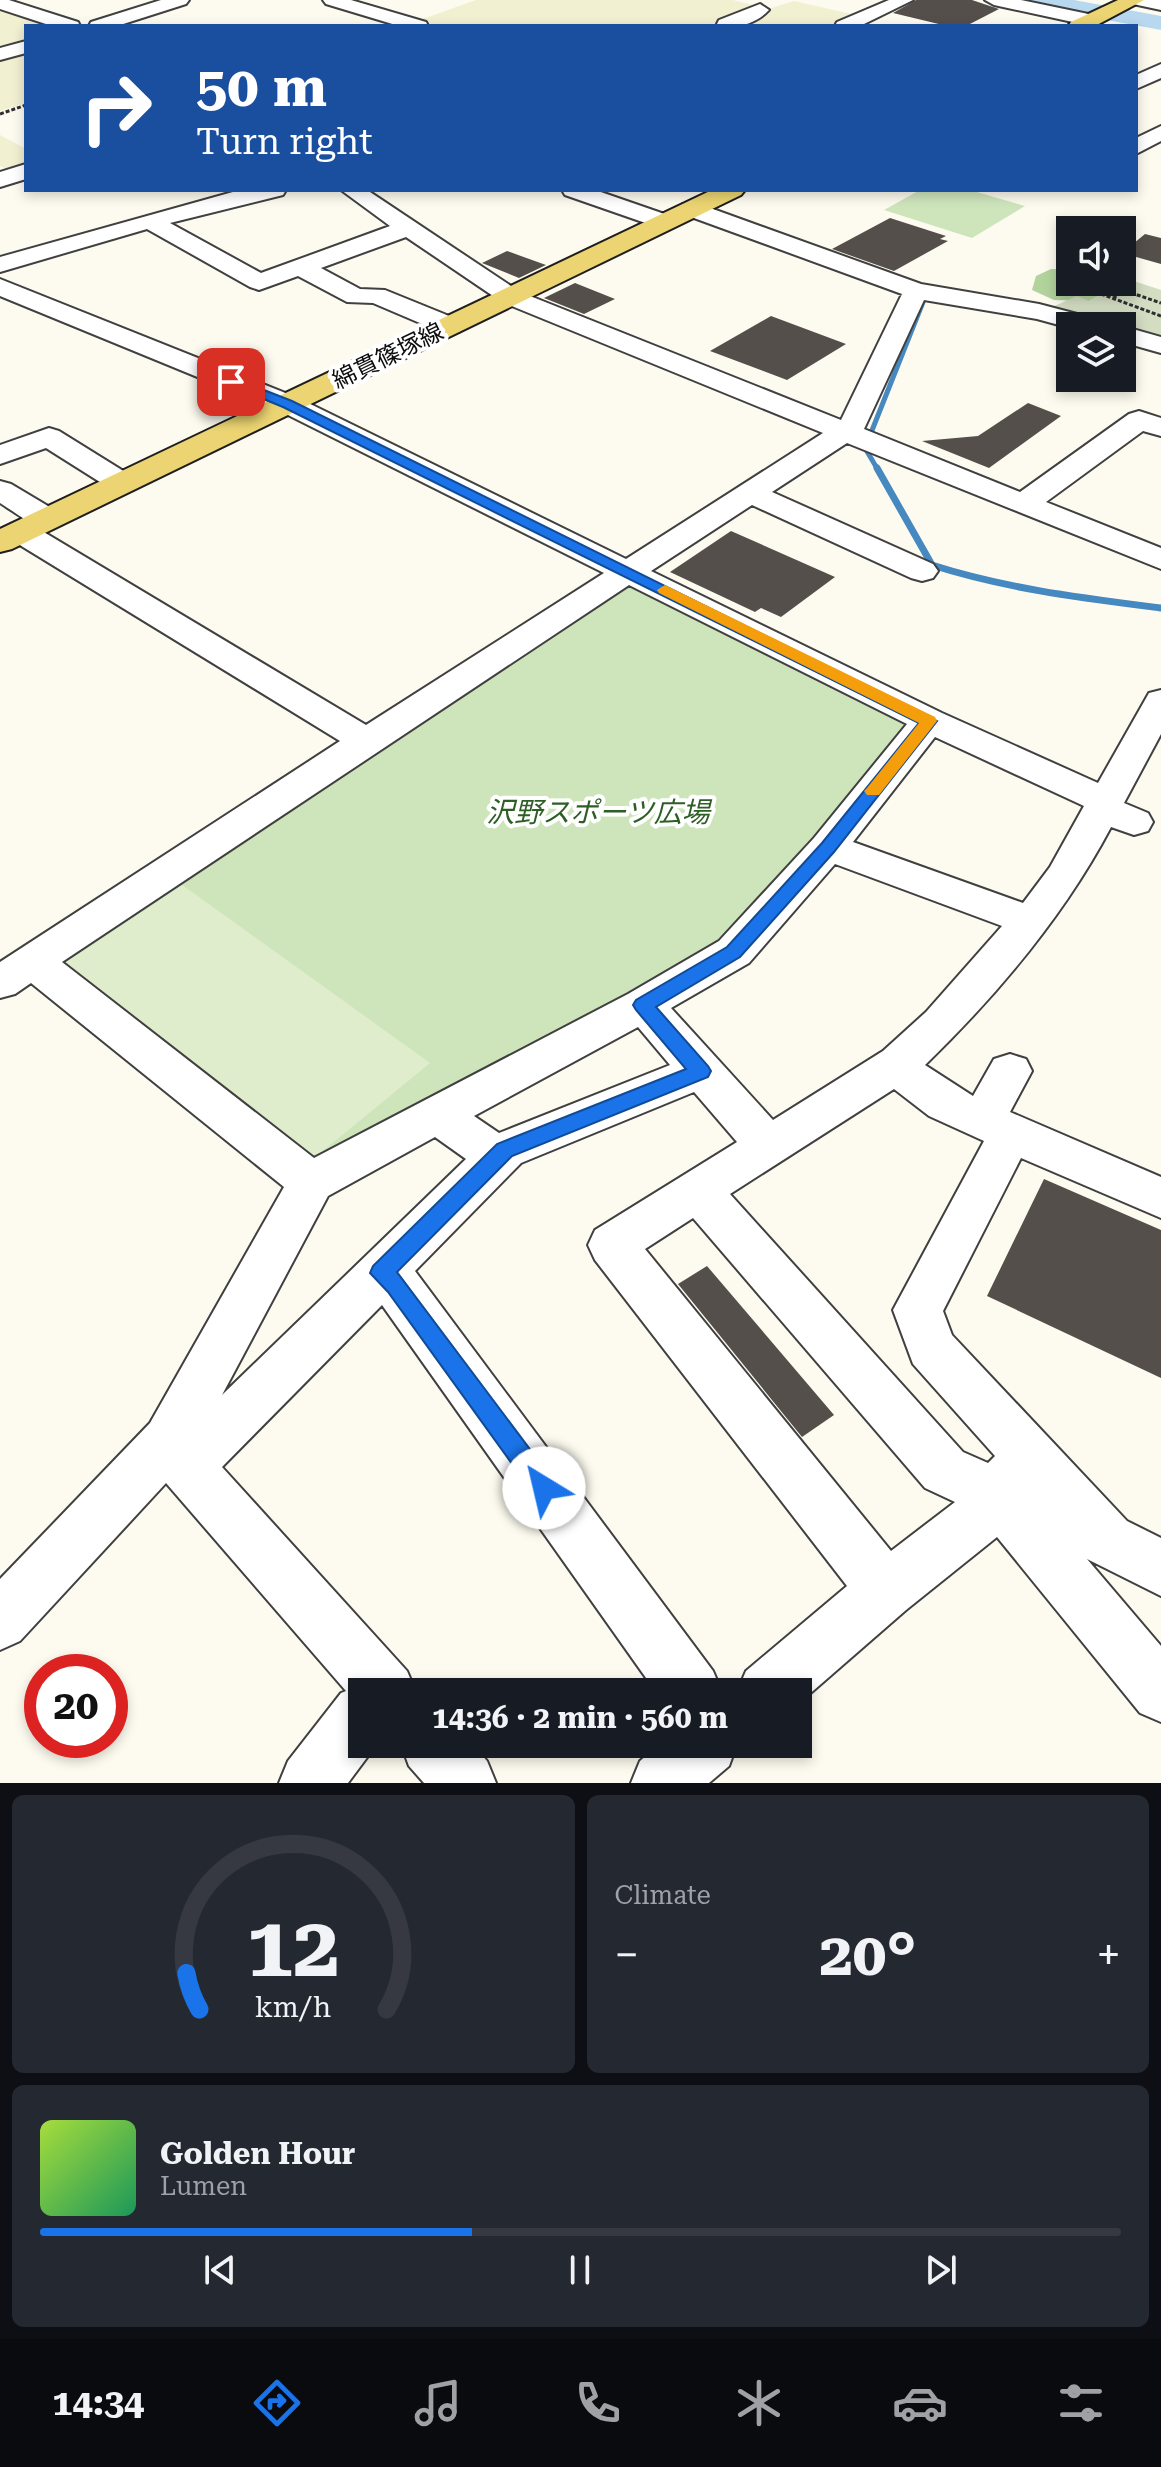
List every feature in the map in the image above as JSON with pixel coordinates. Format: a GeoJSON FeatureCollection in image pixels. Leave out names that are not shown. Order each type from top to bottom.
{"type":"FeatureCollection","features":[{"type":"Feature","properties":{"kind":"main road"},"geometry":{"type":"LineString","coordinates":[[1090,16],[1129,3]]}},
{"type":"Feature","properties":{"kind":"main road","name":"綿貫篠塚線"},"geometry":{"type":"LineString","coordinates":[[23,531],[728,192]]}},
{"type":"Feature","properties":{"kind":"street"},"geometry":{"type":"LineString","coordinates":[[104,24],[180,0]]}},
{"type":"Feature","properties":{"kind":"street"},"geometry":{"type":"LineString","coordinates":[[332,0],[412,24]]}},
{"type":"Feature","properties":{"kind":"street"},"geometry":{"type":"LineString","coordinates":[[849,24],[904,0]]}},
{"type":"Feature","properties":{"kind":"street"},"geometry":{"type":"LineString","coordinates":[[994,0],[1090,16]]}},
{"type":"Feature","properties":{"kind":"street"},"geometry":{"type":"LineString","coordinates":[[0,3],[65,24]]}},
{"type":"Feature","properties":{"kind":"street"},"geometry":{"type":"LineString","coordinates":[[1129,3],[1161,5]]}},
{"type":"Feature","properties":{"kind":"street"},"geometry":{"type":"LineString","coordinates":[[726,24],[760,10]]}},
{"type":"Feature","properties":{"kind":"street"},"geometry":{"type":"LineString","coordinates":[[0,54],[24,48]]}},
{"type":"Feature","properties":{"kind":"street"},"geometry":{"type":"LineString","coordinates":[[1138,82],[1161,70]]}},
{"type":"Feature","properties":{"kind":"street"},"geometry":{"type":"LineString","coordinates":[[1138,84],[1161,90]]}},
{"type":"Feature","properties":{"kind":"street"},"geometry":{"type":"LineString","coordinates":[[1139,158],[1161,132]]}},
{"type":"Feature","properties":{"kind":"street"},"geometry":{"type":"LineString","coordinates":[[0,180],[24,172]]}},
{"type":"Feature","properties":{"kind":"street"},"geometry":{"type":"LineString","coordinates":[[0,265],[215,202],[265,192]]}},
{"type":"Feature","properties":{"kind":"street"},"geometry":{"type":"LineString","coordinates":[[355,192],[511,297],[1161,559]]}},
{"type":"Feature","properties":{"kind":"street"},"geometry":{"type":"LineString","coordinates":[[579,192],[665,222]]}},
{"type":"Feature","properties":{"kind":"street"},"geometry":{"type":"LineString","coordinates":[[691,209],[916,291],[1056,317]]}},
{"type":"Feature","properties":{"kind":"street"},"geometry":{"type":"LineString","coordinates":[[150,221],[259,282],[408,228]]}},
{"type":"Feature","properties":{"kind":"street"},"geometry":{"type":"LineString","coordinates":[[300,267],[356,297],[369,294],[382,297],[450,326]]}},
{"type":"Feature","properties":{"kind":"street"},"geometry":{"type":"LineString","coordinates":[[0,287],[288,404],[929,721],[1120,811]]}},
{"type":"Feature","properties":{"kind":"street"},"geometry":{"type":"LineString","coordinates":[[311,1182],[16,971],[852,426],[916,291]]}},
{"type":"Feature","properties":{"kind":"street"},"geometry":{"type":"LineString","coordinates":[[1140,339],[1161,324]]}},
{"type":"Feature","properties":{"kind":"street"},"geometry":{"type":"LineString","coordinates":[[1023,504],[1139,420],[1161,427]]}},
{"type":"Feature","properties":{"kind":"street"},"geometry":{"type":"LineString","coordinates":[[0,455],[49,437],[122,483]]}},
{"type":"Feature","properties":{"kind":"street"},"geometry":{"type":"LineString","coordinates":[[0,490],[23,531],[366,741]]}},
{"type":"Feature","properties":{"kind":"street"},"geometry":{"type":"LineString","coordinates":[[750,493],[922,571]]}},
{"type":"Feature","properties":{"kind":"street"},"geometry":{"type":"LineString","coordinates":[[886,1590],[612,1245],[899,1063],[941,1023],[1120,811],[1161,701]]}},
{"type":"Feature","properties":{"kind":"street"},"geometry":{"type":"LineString","coordinates":[[178,1454],[311,1182],[643,1005],[734,952],[828,847],[929,721]]}},
{"type":"Feature","properties":{"kind":"street"},"geometry":{"type":"LineString","coordinates":[[828,847],[1030,921]]}},
{"type":"Feature","properties":{"kind":"street"},"geometry":{"type":"LineString","coordinates":[[643,1005],[769,1147]]}},
{"type":"Feature","properties":{"kind":"street"},"geometry":{"type":"LineString","coordinates":[[899,1063],[902,1071],[945,1103],[1161,1198]]}},
{"type":"Feature","properties":{"kind":"street"},"geometry":{"type":"LineString","coordinates":[[0,1621],[178,1454],[381,1273],[505,1150],[700,1071]]}},
{"type":"Feature","properties":{"kind":"street"},"geometry":{"type":"LineString","coordinates":[[1010,1071],[997,1126],[918,1310],[931,1348],[1012,1474],[1161,1692]]}},
{"type":"Feature","properties":{"kind":"street"},"geometry":{"type":"LineString","coordinates":[[436,1114],[498,1157]]}},
{"type":"Feature","properties":{"kind":"street"},"geometry":{"type":"LineString","coordinates":[[698,1191],[944,1470],[1012,1474],[1107,1540],[1161,1568]]}},
{"type":"Feature","properties":{"kind":"street"},"geometry":{"type":"LineString","coordinates":[[381,1273],[406,1298],[682,1678]]}},
{"type":"Feature","properties":{"kind":"street"},"geometry":{"type":"LineString","coordinates":[[178,1454],[362,1678]]}},
{"type":"Feature","properties":{"kind":"street"},"geometry":{"type":"LineString","coordinates":[[783,1678],[886,1590],[976,1520],[1012,1474]]}},
{"type":"Feature","properties":{"kind":"street"},"geometry":{"type":"LineString","coordinates":[[310,1783],[348,1734]]}},
{"type":"Feature","properties":{"kind":"street"},"geometry":{"type":"LineString","coordinates":[[443,1758],[465,1783]]}},
{"type":"Feature","properties":{"kind":"street"},"geometry":{"type":"LineString","coordinates":[[662,1783],[691,1758]]}},
{"type":"Feature","properties":{"kind":"path"},"geometry":{"type":"LineString","coordinates":[[0,114],[24,106]]}},
{"type":"Feature","properties":{"kind":"path"},"geometry":{"type":"LineString","coordinates":[[1136,294],[1161,303]]}},
{"type":"Feature","properties":{"kind":"path"},"geometry":{"type":"LineString","coordinates":[[1106,296],[1161,316]]}},
{"type":"Feature","properties":{"kind":"path"},"geometry":{"type":"LineString","coordinates":[[1112,298],[1116,296]]}},
{"type":"Feature","properties":{"kind":"green space"},"geometry":{"type":"Polygon","coordinates":[[[476,0],[733,0],[768,9],[794,1],[860,16],[842,24],[426,24],[417,21],[476,0]]]}},
{"type":"Feature","properties":{"kind":"green space"},"geometry":{"type":"Polygon","coordinates":[[[0,8],[48,24],[24,24],[24,40],[0,46],[0,8]]]}},
{"type":"Feature","properties":{"kind":"green space"},"geometry":{"type":"Polygon","coordinates":[[[24,53],[24,104],[0,111],[0,59],[24,53]]]}},
{"type":"Feature","properties":{"kind":"green space"},"geometry":{"type":"Polygon","coordinates":[[[0,135],[24,148],[24,169],[14,172],[0,166],[0,135]]]}},
{"type":"Feature","properties":{"kind":"green space"},"geometry":{"type":"Polygon","coordinates":[[[916,192],[977,192],[1025,206],[972,238],[884,210],[916,192]]]}},
{"type":"Feature","properties":{"kind":"green space"},"geometry":{"type":"Polygon","coordinates":[[[1056,269],[1056,296],[1098,296],[1089,301],[1054,300],[1032,290],[1036,276],[1056,269]]]}},
{"type":"Feature","properties":{"kind":"green space"},"geometry":{"type":"Polygon","coordinates":[[[1136,282],[1161,290],[1161,342],[1136,332],[1136,312],[1056,314],[1043,311],[1077,296],[1089,301],[1098,296],[1136,296],[1136,282]]]}},
{"type":"Feature","properties":{"kind":"green space","name":"沢野スポーツ広場"},"geometry":{"type":"Polygon","coordinates":[[[623,579],[905,718],[908,728],[838,819],[708,957],[314,1169],[49,957],[623,579]]]}},
{"type":"Feature","properties":{"kind":"green space"},"geometry":{"type":"Polygon","coordinates":[[[171,877],[430,1063],[307,1164],[49,957],[171,877]]]}},
{"type":"Feature","properties":{"kind":"building"},"geometry":{"type":"Polygon","coordinates":[[[916,0],[972,0],[999,9],[970,24],[939,24],[893,13],[916,0]]]}},
{"type":"Feature","properties":{"kind":"building"},"geometry":{"type":"Polygon","coordinates":[[[890,218],[946,236],[940,239],[948,241],[894,271],[832,249],[890,218]]]}},
{"type":"Feature","properties":{"kind":"building"},"geometry":{"type":"Polygon","coordinates":[[[1145,234],[1161,238],[1161,264],[1136,257],[1136,241],[1145,234]]]}},
{"type":"Feature","properties":{"kind":"building"},"geometry":{"type":"Polygon","coordinates":[[[507,251],[546,265],[519,278],[482,263],[507,251]]]}},
{"type":"Feature","properties":{"kind":"building"},"geometry":{"type":"Polygon","coordinates":[[[575,283],[615,299],[584,314],[544,298],[575,283]]]}},
{"type":"Feature","properties":{"kind":"building"},"geometry":{"type":"Polygon","coordinates":[[[771,316],[846,344],[787,380],[710,351],[771,316]]]}},
{"type":"Feature","properties":{"kind":"building"},"geometry":{"type":"Polygon","coordinates":[[[1028,403],[1061,416],[989,468],[922,441],[978,436],[1028,403]]]}},
{"type":"Feature","properties":{"kind":"building"},"geometry":{"type":"Polygon","coordinates":[[[731,531],[835,577],[781,617],[761,608],[755,612],[670,572],[731,531]]]}},
{"type":"Feature","properties":{"kind":"building"},"geometry":{"type":"Polygon","coordinates":[[[1044,1179],[1161,1230],[1161,1378],[987,1296],[1044,1179]]]}},
{"type":"Feature","properties":{"kind":"building"},"geometry":{"type":"Polygon","coordinates":[[[707,1266],[834,1415],[802,1437],[678,1284],[707,1266]]]}},
{"type":"Feature","properties":{"kind":"waterway"},"geometry":{"type":"LineString","coordinates":[[1037,0],[1161,23]]}},
{"type":"Feature","properties":{"kind":"waterway"},"geometry":{"type":"LineString","coordinates":[[878,470],[865,448],[925,297]]}},
{"type":"Feature","properties":{"kind":"waterway"},"geometry":{"type":"LineString","coordinates":[[877,468],[932,565],[1017,587],[1161,608]]}},
{"type":"Feature","properties":{"kind":"slow traffic"},"geometry":{"type":"LineString","coordinates":[[665,590],[929,721],[873,791]]}},
{"type":"Feature","properties":{"kind":"route"},"geometry":{"type":"LineString","coordinates":[[231,382],[288,404],[929,721],[828,847],[734,952],[643,1005],[700,1071],[505,1150],[381,1273],[396,1285],[544,1488]]}}]}
